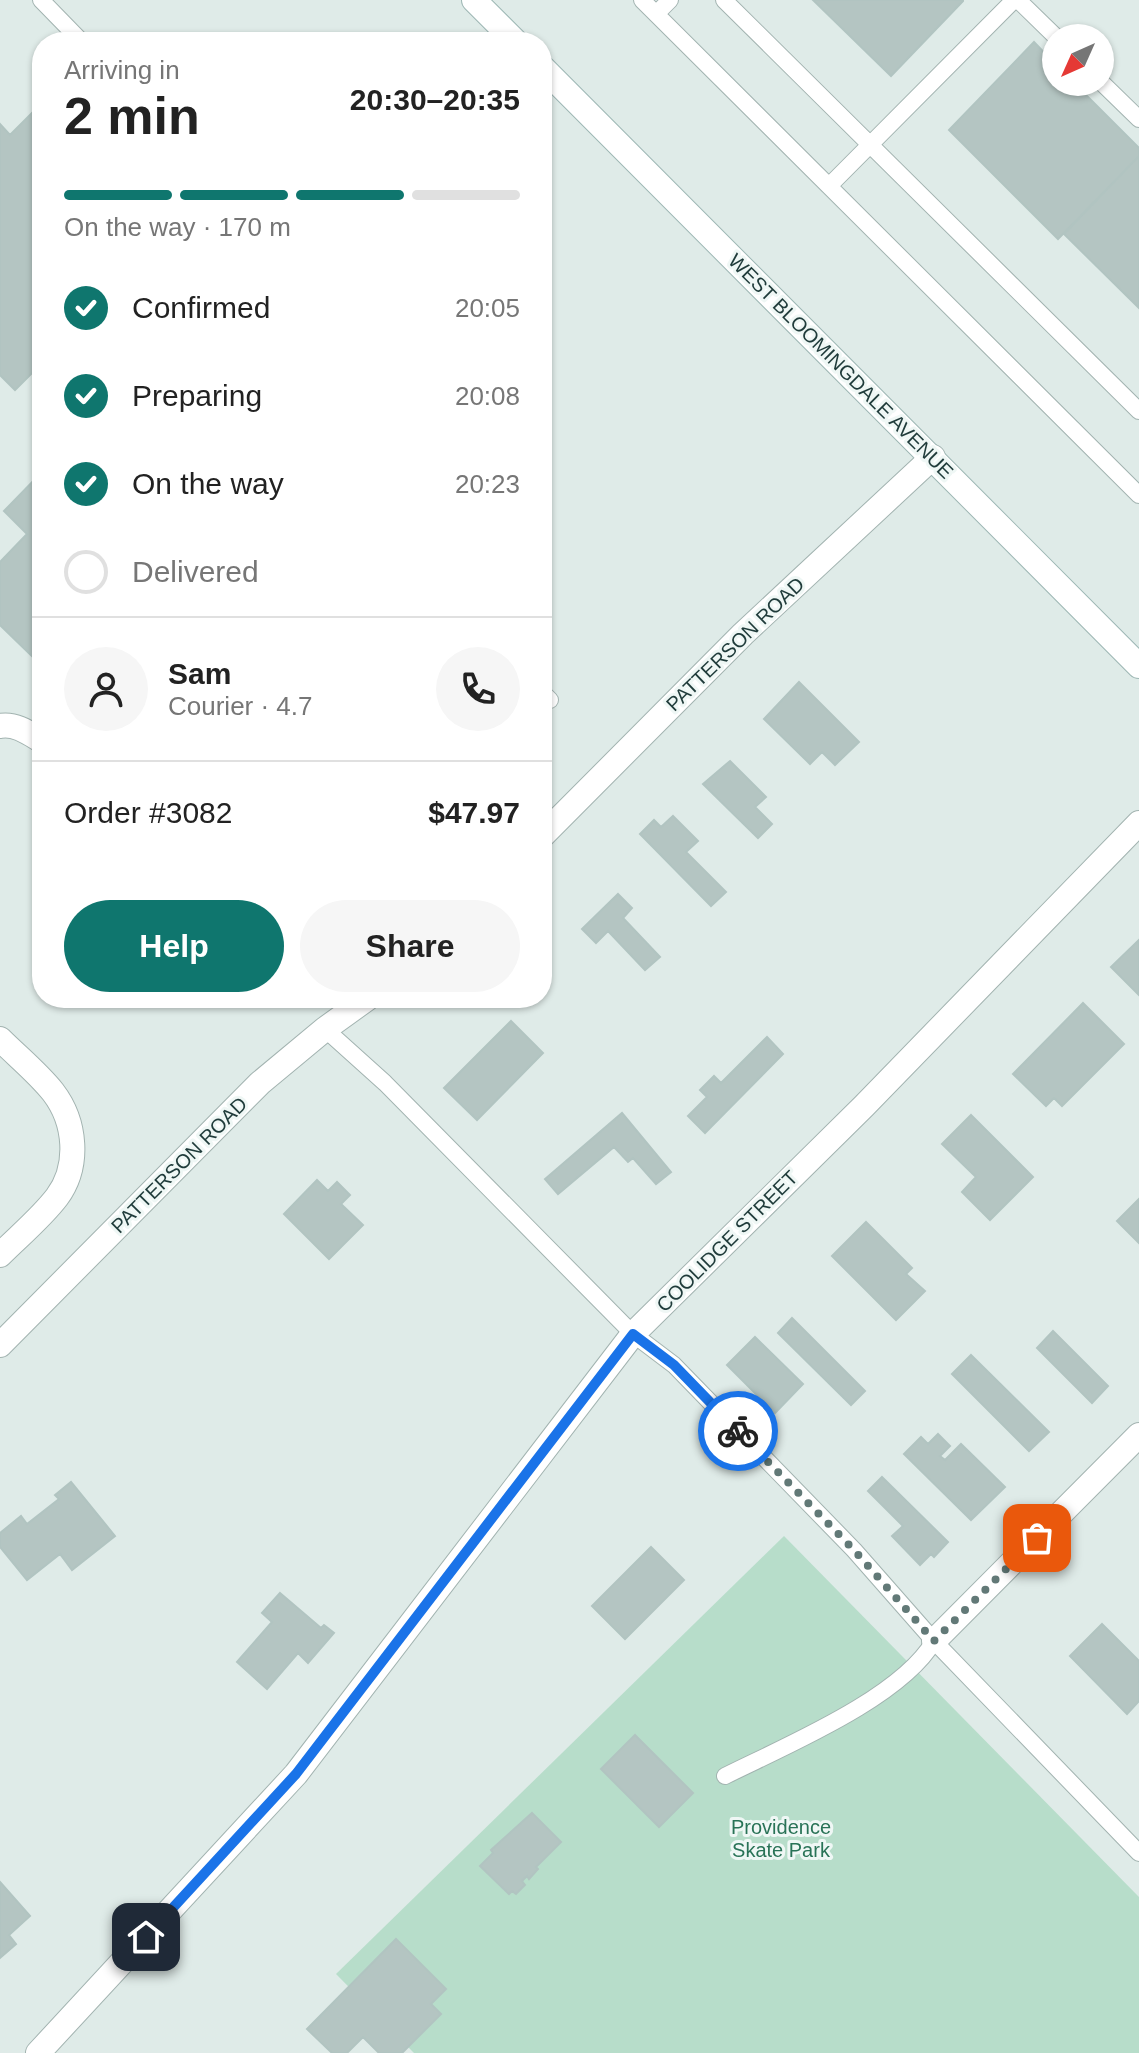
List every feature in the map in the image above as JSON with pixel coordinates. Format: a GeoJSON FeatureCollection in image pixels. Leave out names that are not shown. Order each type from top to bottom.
{"type":"FeatureCollection","features":[{"type":"Feature","properties":{"kind":"street"},"geometry":{"type":"LineString","coordinates":[[474,0],[506,32]]}},
{"type":"Feature","properties":{"kind":"street","name":"WEST BLOOMINGDALE AVENUE"},"geometry":{"type":"LineString","coordinates":[[552,77],[1139,666]]}},
{"type":"Feature","properties":{"kind":"street","name":"PATTERSON ROAD"},"geometry":{"type":"LineString","coordinates":[[552,826],[743,634],[933,457]]}},
{"type":"Feature","properties":{"kind":"street"},"geometry":{"type":"LineString","coordinates":[[0,726],[5,724],[32,735]]}},
{"type":"Feature","properties":{"kind":"street","name":"COOLIDGE STREET"},"geometry":{"type":"LineString","coordinates":[[38,2053],[296,1774],[633,1334],[864,1106],[1139,823]]}},
{"type":"Feature","properties":{"kind":"street","name":"PATTERSON ROAD"},"geometry":{"type":"LineString","coordinates":[[0,1345],[260,1083],[354,1008]]}},
{"type":"Feature","properties":{"kind":"street"},"geometry":{"type":"LineString","coordinates":[[0,1039],[54,1093],[68,1119],[73,1146],[70,1174],[57,1197],[0,1255]]}},
{"type":"Feature","properties":{"kind":"street"},"geometry":{"type":"LineString","coordinates":[[934,1641],[1139,1435]]}},
{"type":"Feature","properties":{"kind":"lane"},"geometry":{"type":"LineString","coordinates":[[41,0],[72,32]]}},
{"type":"Feature","properties":{"kind":"lane"},"geometry":{"type":"LineString","coordinates":[[642,0],[1139,495]]}},
{"type":"Feature","properties":{"kind":"lane"},"geometry":{"type":"LineString","coordinates":[[656,14],[670,0]]}},
{"type":"Feature","properties":{"kind":"lane"},"geometry":{"type":"LineString","coordinates":[[724,0],[1139,411]]}},
{"type":"Feature","properties":{"kind":"lane"},"geometry":{"type":"LineString","coordinates":[[829,186],[870,144],[1026,3],[1045,24]]}},
{"type":"Feature","properties":{"kind":"lane"},"geometry":{"type":"LineString","coordinates":[[1114,95],[1139,119]]}},
{"type":"Feature","properties":{"kind":"lane"},"geometry":{"type":"LineString","coordinates":[[325,1029],[385,1083],[633,1334],[684,1376],[854,1550],[934,1641],[1139,1853]]}},
{"type":"Feature","properties":{"kind":"lane"},"geometry":{"type":"LineString","coordinates":[[725,1776],[851,1713],[923,1660],[934,1641]]}},
{"type":"Feature","properties":{"kind":"green space","name":"Providence Skate Park"},"geometry":{"type":"Polygon","coordinates":[[[784,1536],[1139,1897],[1139,2053],[414,2053],[336,1974],[784,1536]]]}},
{"type":"Feature","properties":{"kind":"building"},"geometry":{"type":"Polygon","coordinates":[[[813,0],[963,0],[963,1],[891,76],[813,0]]]}},
{"type":"Feature","properties":{"kind":"building"},"geometry":{"type":"Polygon","coordinates":[[[1034,42],[1042,50],[1042,96],[1087,96],[1139,148],[1139,156],[1058,239],[949,130],[1034,42]]]}},
{"type":"Feature","properties":{"kind":"building"},"geometry":{"type":"Polygon","coordinates":[[[32,113],[32,373],[15,390],[0,375],[0,124],[10,135],[32,113]]]}},
{"type":"Feature","properties":{"kind":"building"},"geometry":{"type":"Polygon","coordinates":[[[1139,156],[1139,308],[1064,234],[1139,156]]]}},
{"type":"Feature","properties":{"kind":"building"},"geometry":{"type":"Polygon","coordinates":[[[32,482],[32,656],[0,625],[0,562],[27,534],[4,511],[32,482]]]}},
{"type":"Feature","properties":{"kind":"building"},"geometry":{"type":"Polygon","coordinates":[[[799,682],[859,742],[835,765],[822,752],[810,764],[764,719],[799,682]]]}},
{"type":"Feature","properties":{"kind":"building"},"geometry":{"type":"Polygon","coordinates":[[[730,761],[766,797],[755,807],[772,824],[758,838],[703,784],[730,761]]]}},
{"type":"Feature","properties":{"kind":"building"},"geometry":{"type":"Polygon","coordinates":[[[673,816],[698,841],[686,852],[726,892],[711,906],[640,834],[654,820],[661,827],[673,816]]]}},
{"type":"Feature","properties":{"kind":"building"},"geometry":{"type":"Polygon","coordinates":[[[618,894],[632,908],[623,918],[660,957],[645,970],[608,931],[596,943],[582,929],[618,894]]]}},
{"type":"Feature","properties":{"kind":"building"},"geometry":{"type":"Polygon","coordinates":[[[1139,940],[1139,995],[1111,967],[1139,940]]]}},
{"type":"Feature","properties":{"kind":"building"},"geometry":{"type":"Polygon","coordinates":[[[1083,1003],[1124,1044],[1062,1106],[1054,1098],[1046,1106],[1013,1074],[1083,1003]]]}},
{"type":"Feature","properties":{"kind":"building"},"geometry":{"type":"Polygon","coordinates":[[[511,1021],[543,1053],[477,1120],[444,1088],[511,1021]]]}},
{"type":"Feature","properties":{"kind":"building"},"geometry":{"type":"Polygon","coordinates":[[[767,1037],[783,1054],[705,1133],[688,1116],[707,1097],[700,1090],[714,1076],[721,1083],[767,1037]]]}},
{"type":"Feature","properties":{"kind":"building"},"geometry":{"type":"Polygon","coordinates":[[[622,1113],[671,1172],[656,1184],[633,1158],[628,1162],[614,1147],[558,1194],[545,1179],[622,1113]]]}},
{"type":"Feature","properties":{"kind":"building"},"geometry":{"type":"Polygon","coordinates":[[[971,1115],[1033,1177],[990,1220],[962,1192],[976,1177],[942,1144],[971,1115]]]}},
{"type":"Feature","properties":{"kind":"building"},"geometry":{"type":"Polygon","coordinates":[[[317,1180],[328,1191],[337,1182],[350,1195],[341,1204],[363,1225],[329,1259],[284,1214],[317,1180]]]}},
{"type":"Feature","properties":{"kind":"building"},"geometry":{"type":"Polygon","coordinates":[[[1139,1199],[1139,1243],[1117,1221],[1139,1199]]]}},
{"type":"Feature","properties":{"kind":"building"},"geometry":{"type":"Polygon","coordinates":[[[866,1222],[912,1268],[906,1274],[925,1291],[896,1320],[832,1256],[866,1222]]]}},
{"type":"Feature","properties":{"kind":"building"},"geometry":{"type":"Polygon","coordinates":[[[792,1318],[865,1391],[851,1405],[778,1333],[792,1318]]]}},
{"type":"Feature","properties":{"kind":"building"},"geometry":{"type":"Polygon","coordinates":[[[1053,1331],[1108,1386],[1092,1403],[1037,1348],[1053,1331]]]}},
{"type":"Feature","properties":{"kind":"building"},"geometry":{"type":"Polygon","coordinates":[[[755,1337],[803,1384],[775,1413],[727,1365],[755,1337]]]}},
{"type":"Feature","properties":{"kind":"building"},"geometry":{"type":"Polygon","coordinates":[[[971,1355],[1049,1432],[1029,1451],[952,1374],[971,1355]]]}},
{"type":"Feature","properties":{"kind":"building"},"geometry":{"type":"Polygon","coordinates":[[[938,1434],[950,1446],[940,1456],[945,1460],[961,1444],[1005,1487],[971,1520],[904,1454],[921,1437],[928,1444],[938,1434]]]}},
{"type":"Feature","properties":{"kind":"building"},"geometry":{"type":"Polygon","coordinates":[[[882,1477],[948,1542],[934,1557],[931,1554],[920,1565],[892,1536],[903,1526],[868,1491],[882,1477]]]}},
{"type":"Feature","properties":{"kind":"building"},"geometry":{"type":"Polygon","coordinates":[[[71,1482],[115,1536],[72,1570],[60,1554],[27,1580],[0,1547],[0,1533],[21,1516],[27,1524],[59,1499],[55,1495],[71,1482]]]}},
{"type":"Feature","properties":{"kind":"building"},"geometry":{"type":"Polygon","coordinates":[[[651,1547],[684,1580],[625,1639],[592,1606],[651,1547]]]}},
{"type":"Feature","properties":{"kind":"building"},"geometry":{"type":"Polygon","coordinates":[[[280,1593],[321,1628],[324,1625],[334,1633],[308,1663],[298,1653],[267,1689],[237,1662],[272,1622],[262,1613],[280,1593]]]}},
{"type":"Feature","properties":{"kind":"building"},"geometry":{"type":"Polygon","coordinates":[[[1102,1624],[1139,1661],[1139,1701],[1127,1714],[1070,1656],[1102,1624]]]}},
{"type":"Feature","properties":{"kind":"building"},"geometry":{"type":"Polygon","coordinates":[[[635,1735],[693,1793],[659,1827],[601,1769],[635,1735]]]}},
{"type":"Feature","properties":{"kind":"building"},"geometry":{"type":"Polygon","coordinates":[[[532,1813],[561,1842],[536,1867],[538,1869],[529,1879],[527,1876],[522,1881],[525,1885],[516,1894],[512,1891],[509,1894],[480,1866],[493,1853],[491,1850],[532,1813]]]}},
{"type":"Feature","properties":{"kind":"building"},"geometry":{"type":"Polygon","coordinates":[[[0,1882],[30,1916],[9,1935],[16,1944],[0,1958],[0,1882]]]}},
{"type":"Feature","properties":{"kind":"building"},"geometry":{"type":"Polygon","coordinates":[[[396,1939],[446,1989],[431,2004],[441,2014],[402,2053],[379,2053],[363,2037],[347,2053],[332,2053],[307,2029],[396,1939]]]}},
{"type":"Feature","properties":{"kind":"way so far"},"geometry":{"type":"LineString","coordinates":[[738,1431],[854,1550],[934,1641],[1037,1538]]}},
{"type":"Feature","properties":{"kind":"route"},"geometry":{"type":"LineString","coordinates":[[146,1937],[296,1774],[633,1334],[674,1365],[738,1431]]}}]}
